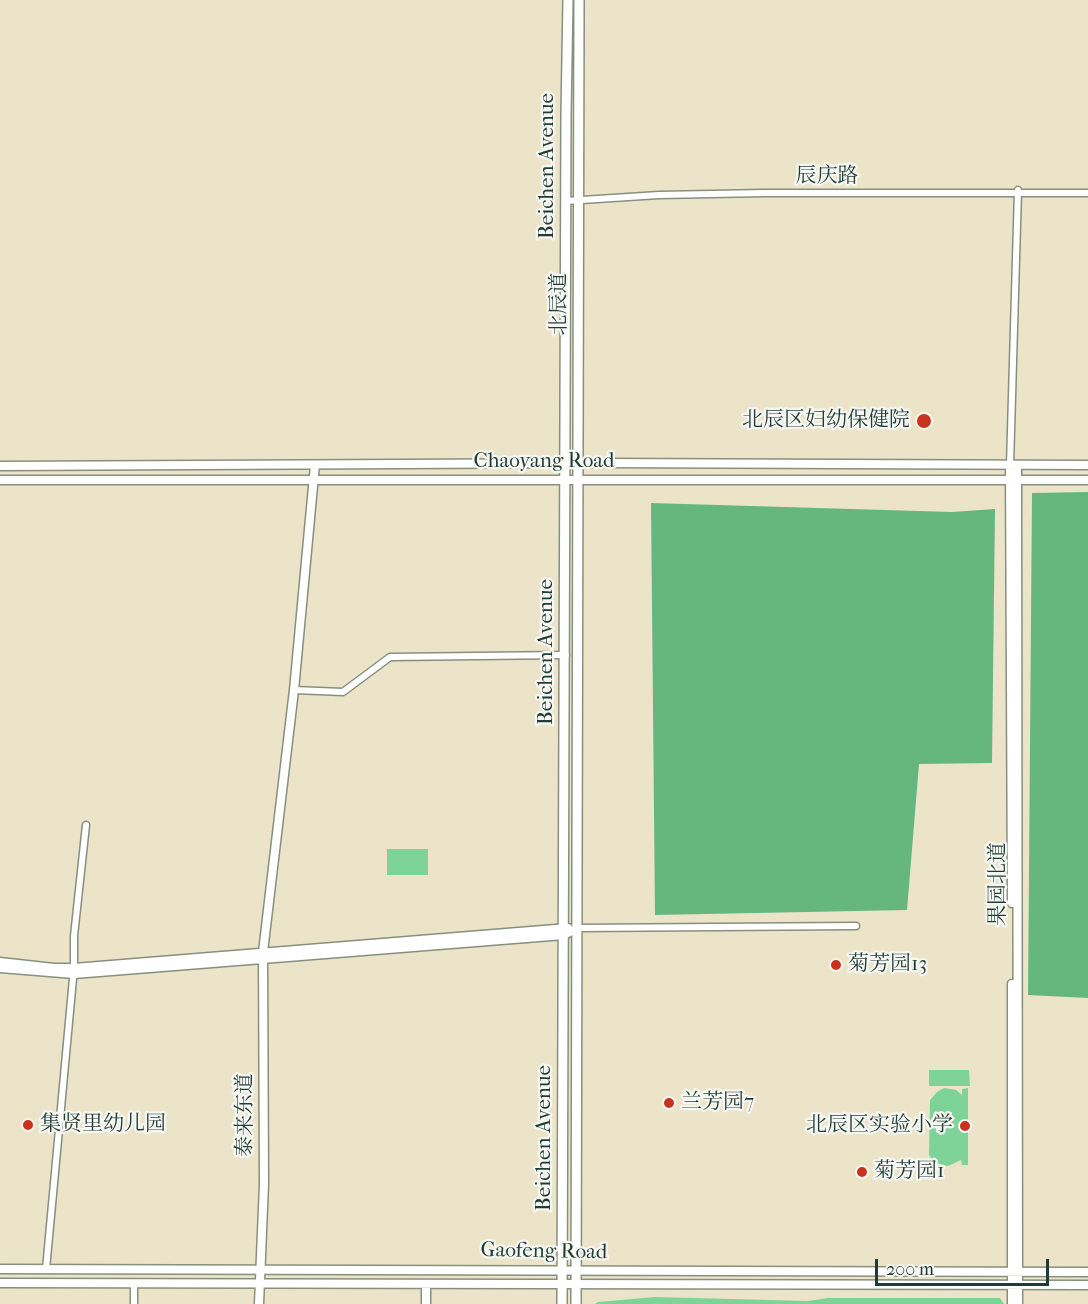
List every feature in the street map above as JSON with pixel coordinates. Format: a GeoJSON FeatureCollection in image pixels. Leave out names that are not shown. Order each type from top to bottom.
{"type":"FeatureCollection","features":[{"type":"Feature","properties":{"kind":"main road","name":"Beichen Avenue"},"geometry":{"type":"LineString","coordinates":[[562,1304],[568,0]]}},
{"type":"Feature","properties":{"kind":"main road","name":"北辰道"},"geometry":{"type":"LineString","coordinates":[[578,464],[579,0]]}},
{"type":"Feature","properties":{"kind":"main road","name":"Beichen Avenue"},"geometry":{"type":"LineString","coordinates":[[576,1304],[578,464]]}},
{"type":"Feature","properties":{"kind":"main road","name":"泰来东道"},"geometry":{"type":"LineString","coordinates":[[259,1304],[264,1184],[263,956],[294,690],[315,465]]}},
{"type":"Feature","properties":{"kind":"main road","name":"果园北道"},"geometry":{"type":"LineString","coordinates":[[1012,1304],[1015,1285],[1014,465]]}},
{"type":"Feature","properties":{"kind":"main road","name":"Chaoyang Road"},"geometry":{"type":"LineString","coordinates":[[0,466],[1088,465]]}},
{"type":"Feature","properties":{"kind":"main road","name":"Chaoyang Road"},"geometry":{"type":"LineString","coordinates":[[0,480],[1088,480]]}},
{"type":"Feature","properties":{"kind":"main road"},"geometry":{"type":"LineString","coordinates":[[0,968],[74,971],[564,932],[578,928]]}},
{"type":"Feature","properties":{"kind":"main road"},"geometry":{"type":"LineString","coordinates":[[0,962],[74,971]]}},
{"type":"Feature","properties":{"kind":"main road","name":"Gaofeng Road"},"geometry":{"type":"LineString","coordinates":[[0,1269],[1088,1272]]}},
{"type":"Feature","properties":{"kind":"main road","name":"Gaofeng Road"},"geometry":{"type":"LineString","coordinates":[[0,1283],[562,1286],[1088,1285]]}},
{"type":"Feature","properties":{"kind":"main road"},"geometry":{"type":"LineString","coordinates":[[426,1284],[426,1304]]}},
{"type":"Feature","properties":{"kind":"main road","name":"果园北道"},"geometry":{"type":"LineString","coordinates":[[1015,1285],[1018,1304]]}},
{"type":"Feature","properties":{"kind":"street"},"geometry":{"type":"LineString","coordinates":[[1014,465],[1018,191]]}},
{"type":"Feature","properties":{"kind":"street","name":"辰庆路"},"geometry":{"type":"LineString","coordinates":[[566,199],[740,193],[1088,191]]}},
{"type":"Feature","properties":{"kind":"street"},"geometry":{"type":"LineString","coordinates":[[294,690],[343,692],[390,657],[566,655]]}},
{"type":"Feature","properties":{"kind":"street"},"geometry":{"type":"LineString","coordinates":[[46,1269],[74,971],[74,936],[86,825]]}},
{"type":"Feature","properties":{"kind":"street"},"geometry":{"type":"LineString","coordinates":[[578,928],[856,926]]}},
{"type":"Feature","properties":{"kind":"street"},"geometry":{"type":"LineString","coordinates":[[134,1285],[134,1304]]}},
{"type":"Feature","properties":{"kind":"green space"},"geometry":{"type":"Polygon","coordinates":[[[1088,492],[1088,998],[1028,995],[1032,493],[1088,492]]]}},
{"type":"Feature","properties":{"kind":"green space"},"geometry":{"type":"Polygon","coordinates":[[[651,503],[952,512],[995,509],[992,763],[919,764],[907,910],[655,915],[651,503]]]}},
{"type":"Feature","properties":{"kind":"green space"},"geometry":{"type":"Polygon","coordinates":[[[387,849],[428,849],[428,875],[387,875],[387,849]]]}},
{"type":"Feature","properties":{"kind":"green space"},"geometry":{"type":"Polygon","coordinates":[[[929,1070],[969,1070],[970,1086],[929,1086],[929,1070]]]}},
{"type":"Feature","properties":{"kind":"green space"},"geometry":{"type":"Polygon","coordinates":[[[944,1088],[956,1090],[962,1095],[962,1089],[968,1088],[968,1165],[962,1165],[961,1160],[948,1166],[942,1165],[933,1161],[929,1155],[930,1100],[944,1088]]]}},
{"type":"Feature","properties":{"kind":"green space"},"geometry":{"type":"Polygon","coordinates":[[[655,1297],[808,1301],[828,1298],[1000,1298],[1004,1304],[595,1304],[655,1297]]]}},
{"type":"Feature","properties":{"kind":"place","name":"北辰区妇幼保健院"},"geometry":{"type":"Point","coordinates":[924,421]}},
{"type":"Feature","properties":{"kind":"place","name":"菊芳园13"},"geometry":{"type":"Point","coordinates":[836,965]}},
{"type":"Feature","properties":{"kind":"place","name":"兰芳园7"},"geometry":{"type":"Point","coordinates":[669,1103]}},
{"type":"Feature","properties":{"kind":"place","name":"集贤里幼儿园"},"geometry":{"type":"Point","coordinates":[28,1125]}},
{"type":"Feature","properties":{"kind":"place","name":"北辰区实验小学"},"geometry":{"type":"Point","coordinates":[965,1126]}},
{"type":"Feature","properties":{"kind":"place","name":"菊芳园1"},"geometry":{"type":"Point","coordinates":[862,1172]}}]}
